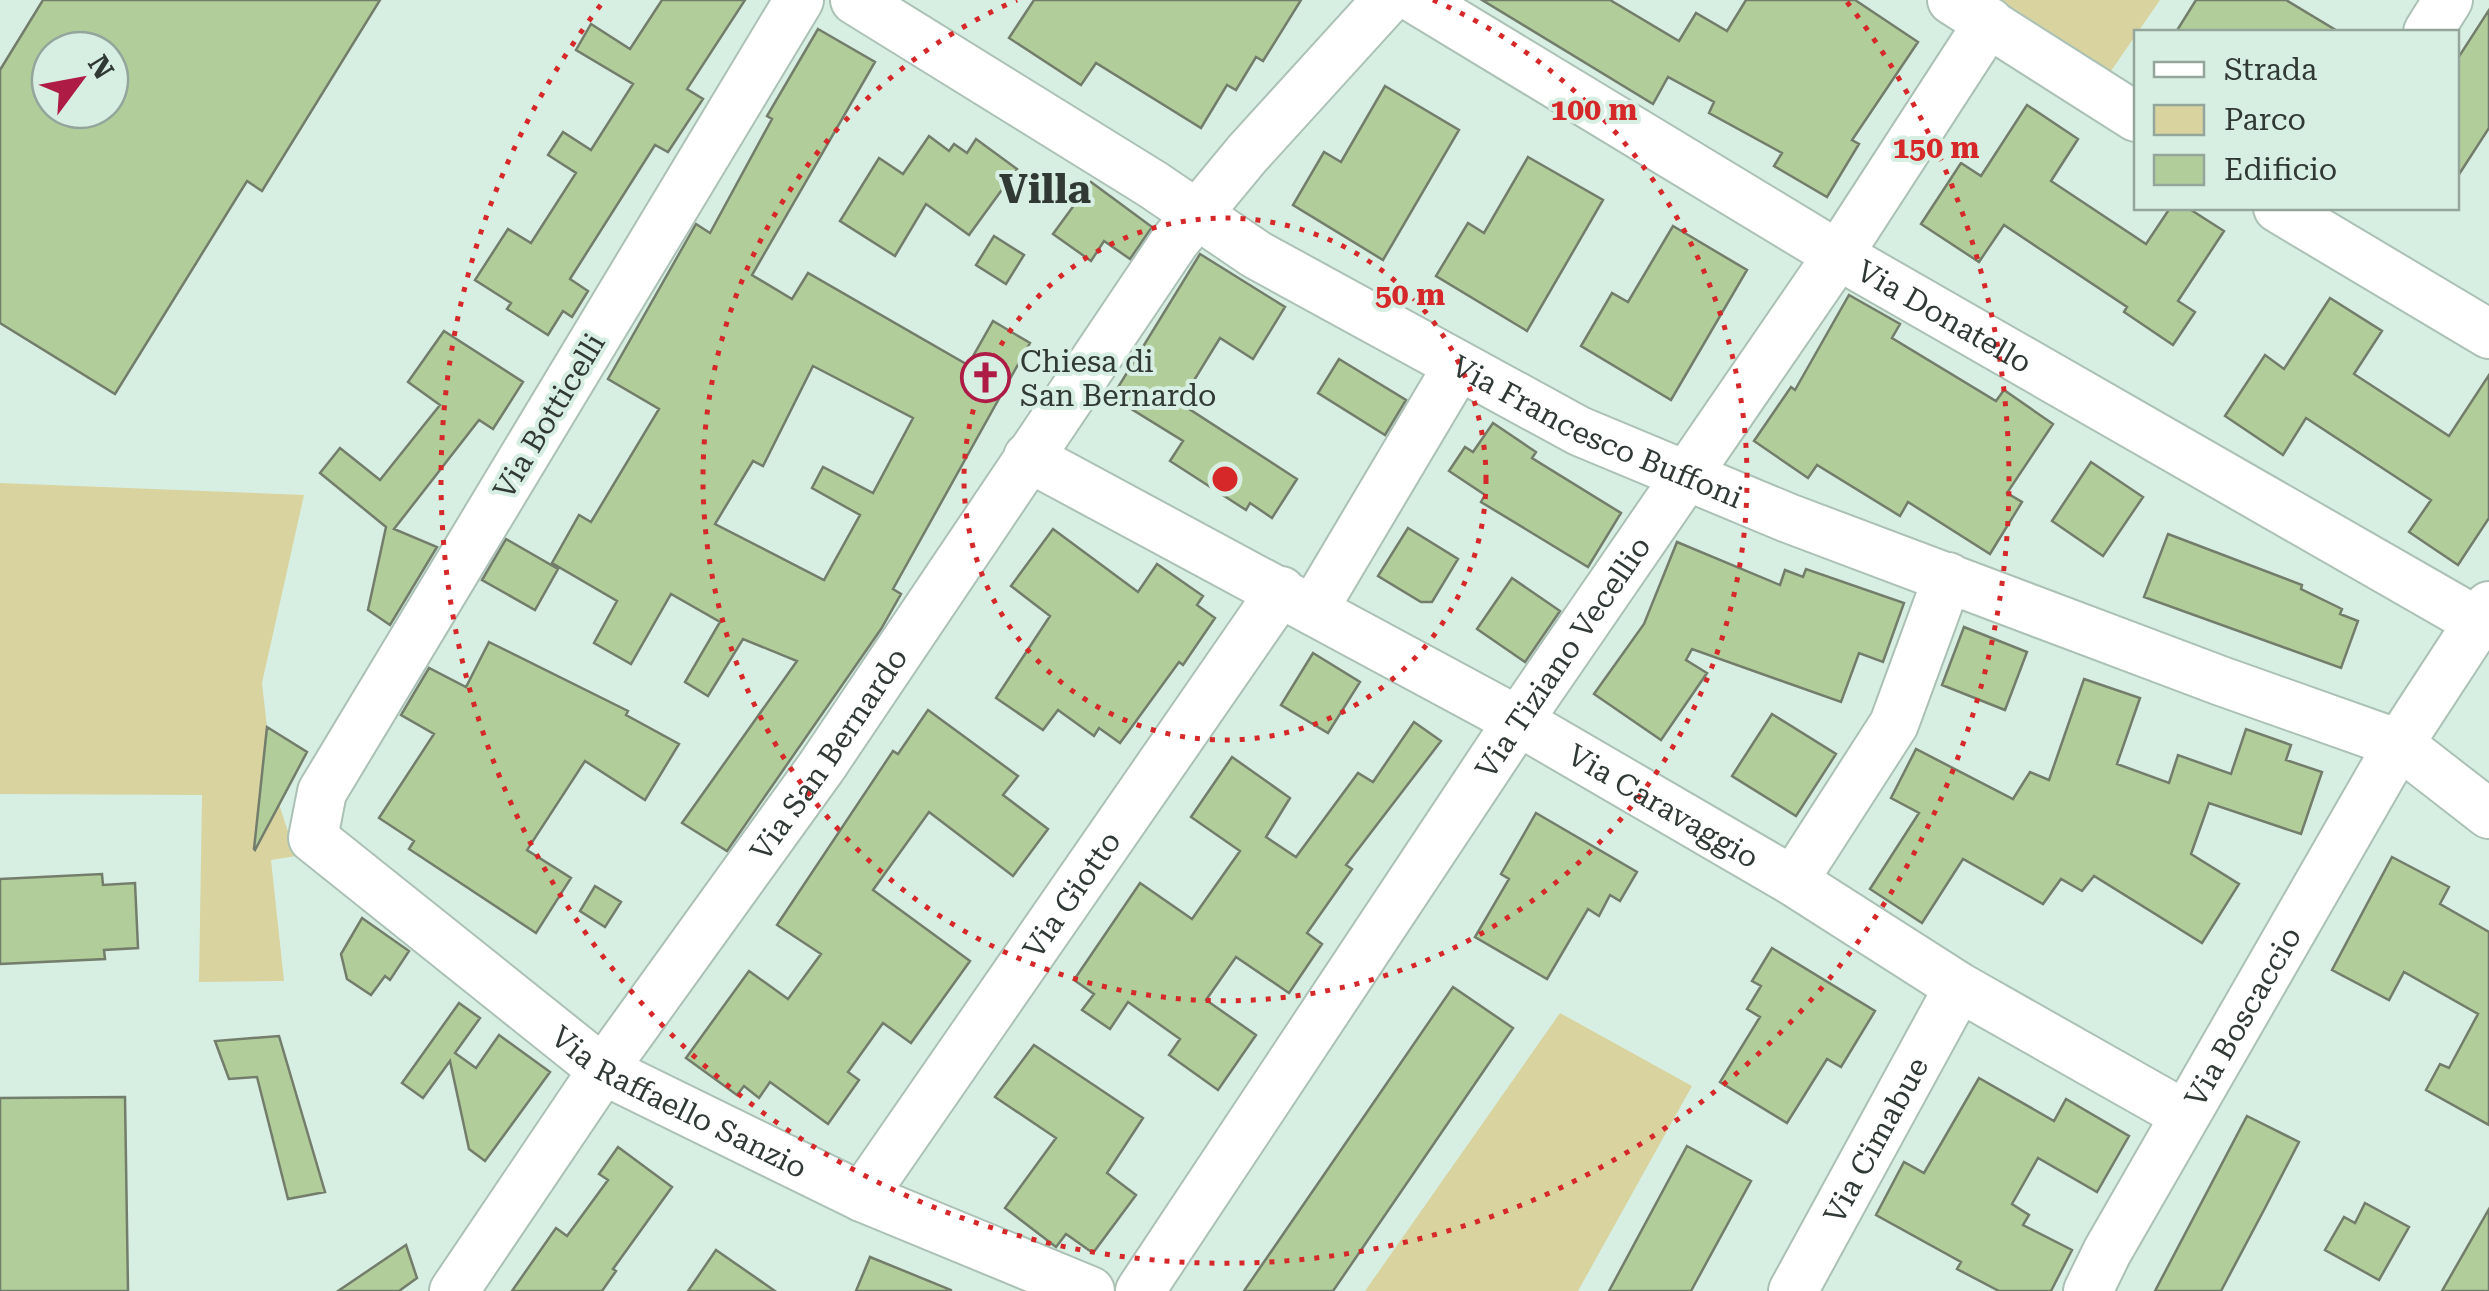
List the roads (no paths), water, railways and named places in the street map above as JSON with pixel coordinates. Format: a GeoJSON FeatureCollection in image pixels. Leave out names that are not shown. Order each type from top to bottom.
{"type":"FeatureCollection","features":[{"type":"Feature","properties":{"kind":"street","name":"Via Botticelli"},"geometry":{"type":"LineString","coordinates":[[313,838],[322,792],[799,0]]}},
{"type":"Feature","properties":{"kind":"street","name":"Via Francesco Buffoni"},"geometry":{"type":"LineString","coordinates":[[855,0],[1257,255],[1579,430],[1788,518],[2399,744],[2489,814]]}},
{"type":"Feature","properties":{"kind":"street","name":"Via San Bernardo"},"geometry":{"type":"LineString","coordinates":[[454,1291],[603,1070],[822,766],[1175,241],[1247,154],[1388,0]]}},
{"type":"Feature","properties":{"kind":"street","name":"Via Donatello"},"geometry":{"type":"LineString","coordinates":[[1417,0],[1838,255],[2483,614]]}},
{"type":"Feature","properties":{"kind":"street"},"geometry":{"type":"LineString","coordinates":[[2429,30],[2448,0]]}},
{"type":"Feature","properties":{"kind":"street","name":"Via Tiziano Vecellio"},"geometry":{"type":"LineString","coordinates":[[1140,1291],[1518,721],[1838,255],[1971,11]]}},
{"type":"Feature","properties":{"kind":"street"},"geometry":{"type":"LineString","coordinates":[[1971,11],[2134,116]]}},
{"type":"Feature","properties":{"kind":"street"},"geometry":{"type":"LineString","coordinates":[[2281,210],[2489,334]]}},
{"type":"Feature","properties":{"kind":"street","name":"Via Giotto"},"geometry":{"type":"LineString","coordinates":[[862,1197],[1297,601],[1458,366]]}},
{"type":"Feature","properties":{"kind":"street","name":"Via Caravaggio"},"geometry":{"type":"LineString","coordinates":[[1028,457],[1518,721],[1794,881],[1960,987],[2185,1115]]}},
{"type":"Feature","properties":{"kind":"street"},"geometry":{"type":"LineString","coordinates":[[1794,881],[1894,724],[1948,577]]}},
{"type":"Feature","properties":{"kind":"street","name":"Via Boscaccio"},"geometry":{"type":"LineString","coordinates":[[2088,1291],[2399,744],[2483,614]]}},
{"type":"Feature","properties":{"kind":"street","name":"Via Raffaello Sanzio"},"geometry":{"type":"LineString","coordinates":[[313,838],[603,1070],[862,1197],[1090,1291]]}},
{"type":"Feature","properties":{"kind":"street","name":"Via Cimabue"},"geometry":{"type":"LineString","coordinates":[[1793,1291],[1960,987]]}},
{"type":"Feature","properties":{"kind":"place","name":"Chiesa di San Bernardo"},"geometry":{"type":"Point","coordinates":[985,378]}},
{"type":"Feature","properties":{"kind":"district","name":"Villa"},"geometry":{"type":"Point","coordinates":[1045,189]}}]}
